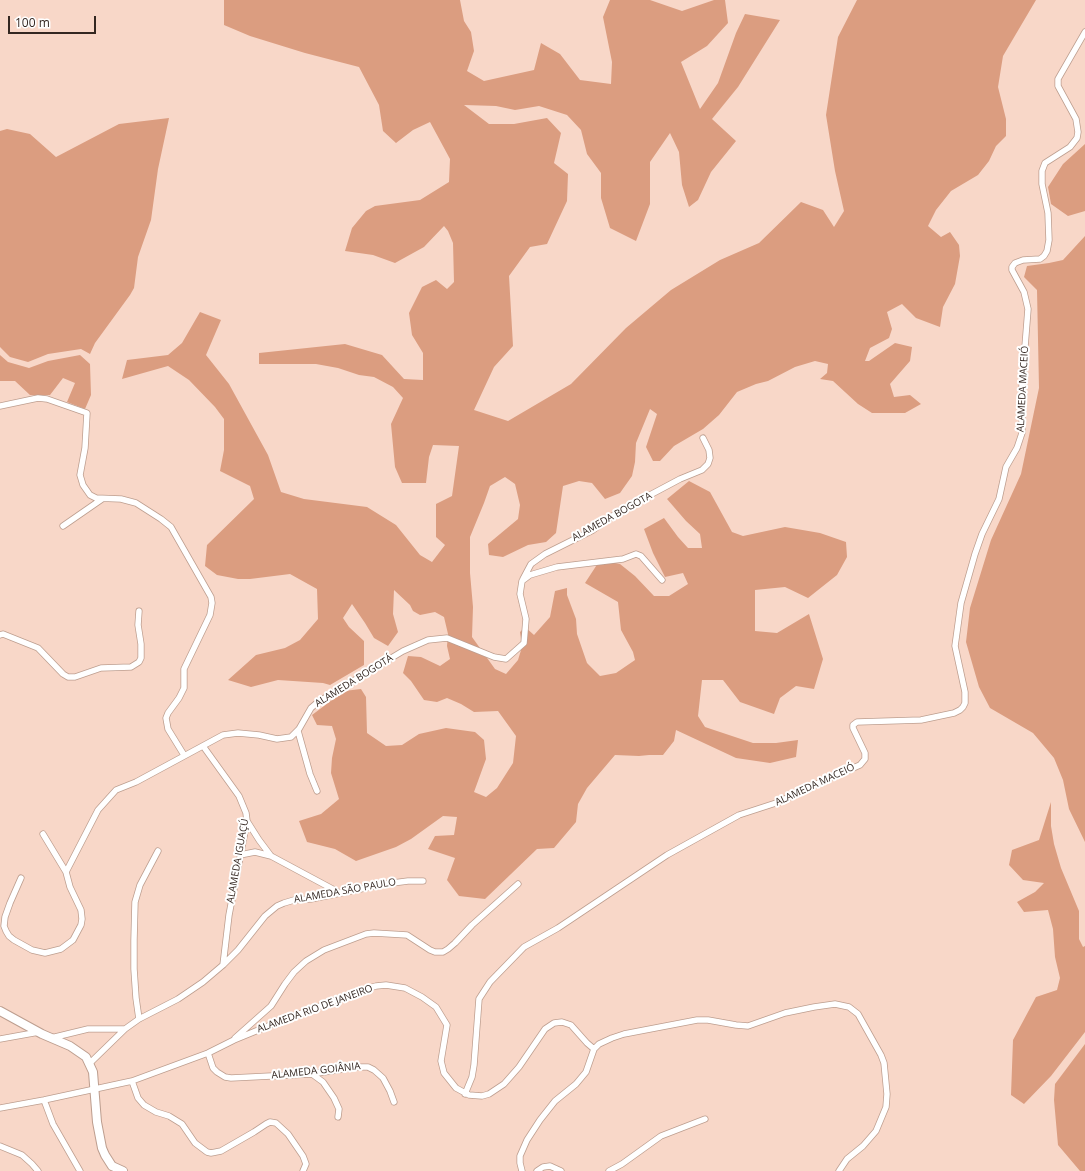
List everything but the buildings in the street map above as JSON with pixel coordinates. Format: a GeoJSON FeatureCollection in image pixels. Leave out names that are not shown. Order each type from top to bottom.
{"type":"FeatureCollection","features":[{"type":"Feature","properties":{"kind":"street","name":"ALAMEDA MACEIÓ"},"geometry":{"type":"LineString","coordinates":[[465,1094],[472,1077],[474,1065],[479,999],[490,982],[524,947],[558,928],[668,855],[739,815],[779,802],[860,765],[866,755],[853,728],[853,725],[857,722],[921,720],[954,713],[963,707],[965,703],[965,692],[955,646],[961,603],[982,534],[997,504],[1006,467],[1017,448],[1022,433],[1022,384],[1028,309],[1024,292],[1012,267],[1015,263],[1022,260],[1040,259],[1047,251],[1049,240],[1048,219],[1042,184],[1042,171],[1045,163],[1070,147],[1077,138],[1078,132],[1076,119],[1058,86],[1058,79],[1085,32]]}},
{"type":"Feature","properties":{"kind":"street"},"geometry":{"type":"LineString","coordinates":[[0,406],[38,398],[47,398],[88,413],[85,448],[80,475],[83,485],[90,495],[96,498],[121,499],[136,503],[171,527],[211,597],[212,603],[210,615],[184,669],[184,688],[166,718],[168,729],[184,755]]}},
{"type":"Feature","properties":{"kind":"street","name":"ALAMEDA BOGOTA"},"geometry":{"type":"LineString","coordinates":[[522,581],[530,564],[545,554],[593,530],[618,512],[675,482],[702,470],[708,464],[710,458],[709,450],[703,438]]}},
{"type":"Feature","properties":{"kind":"street"},"geometry":{"type":"LineString","coordinates":[[63,526],[102,499]]}},
{"type":"Feature","properties":{"kind":"street"},"geometry":{"type":"LineString","coordinates":[[522,581],[530,575],[557,567],[623,559],[636,554],[641,556],[662,580]]}},
{"type":"Feature","properties":{"kind":"street","name":"ALAMEDA BOGOTÁ"},"geometry":{"type":"LineString","coordinates":[[298,731],[308,713],[318,702],[403,651],[428,640],[447,638],[494,657],[506,659],[518,650],[524,641],[526,619],[520,594],[522,581]]}},
{"type":"Feature","properties":{"kind":"street"},"geometry":{"type":"LineString","coordinates":[[0,634],[38,648],[64,674],[68,677],[75,677],[101,668],[131,667],[139,662],[141,658],[141,644],[138,625],[139,611]]}},
{"type":"Feature","properties":{"kind":"street"},"geometry":{"type":"LineString","coordinates":[[66,872],[98,810],[116,790],[136,782],[223,735],[247,733],[282,739],[291,738],[298,731],[310,774],[317,791]]}},
{"type":"Feature","properties":{"kind":"street","name":"ALAMEDA IGUAÇÚ"},"geometry":{"type":"LineString","coordinates":[[203,746],[239,796],[246,813],[247,821],[229,915],[223,965]]}},
{"type":"Feature","properties":{"kind":"street"},"geometry":{"type":"LineString","coordinates":[[247,821],[271,856]]}},
{"type":"Feature","properties":{"kind":"street"},"geometry":{"type":"LineString","coordinates":[[21,878],[5,917],[4,926],[6,931],[14,940],[32,950],[45,953],[54,952],[61,949],[73,940],[81,925],[81,910],[70,887],[66,872],[43,834]]}},
{"type":"Feature","properties":{"kind":"street"},"geometry":{"type":"LineString","coordinates":[[139,1019],[134,969],[135,902],[140,885],[158,851]]}},
{"type":"Feature","properties":{"kind":"street"},"geometry":{"type":"LineString","coordinates":[[240,855],[255,852],[271,856],[340,893]]}},
{"type":"Feature","properties":{"kind":"street","name":"ALAMEDA SÃO PAULO"},"geometry":{"type":"LineString","coordinates":[[90,1063],[125,1029],[139,1019],[204,982],[238,950],[262,919],[277,906],[294,900],[311,899],[399,882],[424,881]]}},
{"type":"Feature","properties":{"kind":"street"},"geometry":{"type":"LineString","coordinates":[[234,1040],[271,1006],[294,972],[306,961],[324,950],[366,934],[374,933],[407,935],[430,950],[443,952],[455,943],[518,884]]}},
{"type":"Feature","properties":{"kind":"street","name":"ALAMEDA RIO DE JANEIRO"},"geometry":{"type":"LineString","coordinates":[[0,1108],[132,1081],[208,1053],[234,1040],[368,988],[386,985],[405,988],[436,1007],[441,1013],[447,1025],[441,1061],[444,1073],[456,1088],[465,1094]]}},
{"type":"Feature","properties":{"kind":"street"},"geometry":{"type":"LineString","coordinates":[[522,1171],[520,1156],[527,1140],[555,1101],[576,1084],[586,1072],[594,1049],[599,1044],[624,1034],[697,1020],[708,1020],[748,1026],[785,1013],[835,1004],[849,1007],[858,1014],[881,1055],[884,1064],[887,1094],[886,1107],[876,1132],[863,1146],[847,1158],[839,1171]]}},
{"type":"Feature","properties":{"kind":"street"},"geometry":{"type":"LineString","coordinates":[[0,1011],[39,1032],[78,1050],[86,1057],[93,1072],[97,1122],[102,1148],[110,1168],[123,1171]]}},
{"type":"Feature","properties":{"kind":"street"},"geometry":{"type":"LineString","coordinates":[[465,1094],[472,1096],[490,1094],[504,1084],[519,1067],[545,1029],[554,1023],[562,1022],[571,1025],[594,1049]]}},
{"type":"Feature","properties":{"kind":"street"},"geometry":{"type":"LineString","coordinates":[[51,1038],[88,1029],[125,1029]]}},
{"type":"Feature","properties":{"kind":"street"},"geometry":{"type":"LineString","coordinates":[[0,1039],[39,1032]]}},
{"type":"Feature","properties":{"kind":"street","name":"ALAMEDA GOIÂNIA"},"geometry":{"type":"LineString","coordinates":[[208,1053],[213,1068],[225,1077],[311,1074],[357,1067],[370,1068],[379,1074],[387,1084],[394,1102]]}},
{"type":"Feature","properties":{"kind":"street"},"geometry":{"type":"LineString","coordinates":[[311,1074],[323,1082],[334,1098],[339,1109],[338,1118]]}},
{"type":"Feature","properties":{"kind":"street"},"geometry":{"type":"LineString","coordinates":[[132,1081],[135,1092],[142,1103],[151,1110],[169,1116],[182,1124],[195,1143],[204,1151],[211,1153],[220,1151],[266,1124],[273,1122],[279,1124],[303,1156],[306,1164],[303,1171]]}},
{"type":"Feature","properties":{"kind":"street"},"geometry":{"type":"LineString","coordinates":[[44,1100],[53,1124],[80,1171]]}},
{"type":"Feature","properties":{"kind":"street"},"geometry":{"type":"LineString","coordinates":[[609,1171],[622,1164],[661,1136],[705,1119]]}},
{"type":"Feature","properties":{"kind":"street"},"geometry":{"type":"LineString","coordinates":[[0,1146],[22,1155],[38,1171]]}},
{"type":"Feature","properties":{"kind":"street"},"geometry":{"type":"LineString","coordinates":[[536,1171],[546,1166],[550,1166],[561,1171]]}},
{"type":"Feature","properties":{"kind":"shaded area"},"geometry":{"type":"Polygon","coordinates":[[[224,0],[460,0],[464,21],[471,32],[474,51],[467,71],[484,81],[534,70],[541,43],[560,54],[580,80],[611,84],[612,62],[603,17],[610,0],[650,0],[682,11],[714,0],[725,0],[728,23],[707,46],[681,62],[700,109],[718,83],[736,33],[745,14],[780,20],[738,87],[712,119],[736,141],[711,172],[698,200],[689,207],[682,185],[679,152],[670,133],[650,162],[650,204],[636,241],[610,228],[601,198],[601,173],[587,154],[581,130],[567,115],[539,106],[515,110],[496,106],[464,105],[489,124],[514,124],[547,118],[561,133],[554,163],[568,174],[567,201],[547,244],[530,247],[509,276],[513,346],[494,367],[474,410],[508,421],[571,384],[626,328],[671,290],[720,260],[759,243],[801,202],[823,210],[834,227],[844,211],[835,171],[826,115],[838,37],[857,0],[1036,0],[1003,56],[998,87],[1006,119],[1006,136],[996,146],[989,161],[978,175],[951,191],[936,210],[928,226],[941,237],[950,232],[959,245],[960,256],[955,284],[943,307],[940,327],[916,318],[902,304],[887,312],[892,329],[889,338],[870,348],[865,361],[869,361],[895,343],[912,347],[910,361],[890,384],[894,397],[910,395],[921,404],[905,413],[872,413],[858,404],[833,381],[820,379],[827,373],[828,364],[815,361],[795,367],[768,381],[737,392],[719,415],[703,429],[674,446],[660,461],[653,461],[646,447],[657,414],[650,409],[636,443],[635,462],[632,476],[620,493],[605,499],[592,483],[579,481],[563,486],[556,533],[546,542],[528,545],[503,557],[489,555],[488,544],[518,519],[520,505],[515,484],[505,477],[490,486],[470,537],[470,573],[473,607],[472,637],[495,669],[506,674],[518,660],[522,647],[520,632],[525,627],[534,635],[550,617],[555,591],[567,588],[567,595],[576,619],[577,634],[587,663],[600,676],[616,673],[635,660],[633,652],[621,630],[618,602],[585,583],[600,560],[620,564],[635,576],[654,596],[669,596],[688,584],[683,573],[665,577],[653,553],[644,529],[664,518],[688,548],[702,548],[700,534],[686,521],[667,499],[689,481],[710,492],[732,532],[743,536],[785,527],[820,533],[846,542],[847,557],[837,575],[808,598],[785,587],[755,590],[755,631],[777,633],[809,614],[823,659],[814,689],[796,686],[780,698],[774,714],[740,702],[723,680],[702,680],[698,716],[705,727],[753,743],[776,743],[798,740],[796,757],[770,763],[736,758],[676,730],[674,741],[663,755],[615,755],[587,788],[578,804],[576,822],[554,848],[537,849],[485,899],[459,896],[447,880],[455,858],[428,849],[435,836],[454,835],[457,817],[443,816],[411,839],[396,847],[356,861],[335,849],[307,842],[299,821],[321,814],[339,799],[331,773],[336,739],[332,726],[317,725],[312,715],[344,691],[361,689],[366,697],[367,733],[386,746],[402,745],[419,734],[446,728],[475,732],[484,740],[486,759],[474,792],[486,797],[497,788],[513,763],[516,736],[498,711],[474,712],[447,698],[437,702],[424,700],[411,681],[403,673],[408,656],[421,657],[440,666],[450,659],[447,646],[448,634],[444,617],[435,612],[420,615],[413,611],[410,605],[394,590],[393,614],[398,632],[388,646],[374,638],[352,604],[343,618],[349,627],[364,641],[364,665],[330,685],[323,683],[278,680],[251,687],[228,680],[256,655],[285,648],[300,640],[318,619],[317,589],[290,574],[238,579],[217,575],[205,566],[207,545],[254,499],[250,486],[220,471],[224,450],[224,419],[215,407],[189,380],[168,366],[122,379],[127,360],[168,355],[182,343],[200,312],[221,320],[206,355],[229,384],[268,455],[281,492],[304,499],[367,507],[396,525],[420,555],[432,562],[445,545],[436,537],[436,504],[452,496],[459,446],[433,445],[429,457],[426,483],[402,483],[395,467],[391,424],[403,398],[393,387],[374,377],[359,375],[338,368],[316,364],[259,364],[259,353],[345,344],[382,355],[404,379],[423,380],[423,353],[412,335],[409,313],[422,287],[436,280],[447,289],[454,282],[453,243],[448,231],[444,226],[424,247],[395,263],[373,255],[345,251],[352,228],[366,211],[375,206],[420,200],[449,182],[450,159],[430,122],[413,130],[396,143],[383,131],[379,105],[359,67],[305,53],[250,36],[224,25],[224,0]]]}},
{"type":"Feature","properties":{"kind":"shaded area"},"geometry":{"type":"Polygon","coordinates":[[[169,118],[158,169],[151,220],[138,257],[134,288],[130,295],[95,343],[90,354],[81,349],[48,354],[28,362],[10,357],[0,347],[0,131],[7,129],[30,134],[56,157],[119,124],[169,118]]]}},
{"type":"Feature","properties":{"kind":"shaded area"},"geometry":{"type":"Polygon","coordinates":[[[1085,144],[1085,211],[1068,216],[1051,204],[1048,187],[1063,164],[1085,144]]]}},
{"type":"Feature","properties":{"kind":"shaded area"},"geometry":{"type":"Polygon","coordinates":[[[1085,236],[1085,842],[1069,809],[1063,780],[1054,758],[1033,733],[990,708],[979,687],[966,642],[970,608],[991,540],[1021,474],[1039,388],[1037,290],[1024,277],[1027,266],[1063,260],[1085,236]]]}},
{"type":"Feature","properties":{"kind":"shaded area"},"geometry":{"type":"Polygon","coordinates":[[[0,355],[8,362],[29,368],[48,361],[80,355],[90,364],[91,395],[85,409],[67,402],[75,383],[63,378],[50,395],[30,395],[15,381],[0,381],[0,355]]]}},
{"type":"Feature","properties":{"kind":"shaded area"},"geometry":{"type":"Polygon","coordinates":[[[1051,802],[1051,826],[1054,844],[1061,868],[1079,911],[1079,939],[1083,947],[1085,946],[1085,1032],[1051,1076],[1024,1104],[1011,1095],[1013,1040],[1036,997],[1057,990],[1060,978],[1055,957],[1053,929],[1048,910],[1024,912],[1017,902],[1035,892],[1044,883],[1023,880],[1009,865],[1012,850],[1039,840],[1051,802]]]}},
{"type":"Feature","properties":{"kind":"shaded area"},"geometry":{"type":"Polygon","coordinates":[[[1085,1044],[1085,1171],[1080,1171],[1058,1145],[1054,1100],[1055,1084],[1085,1044]]]}}]}
